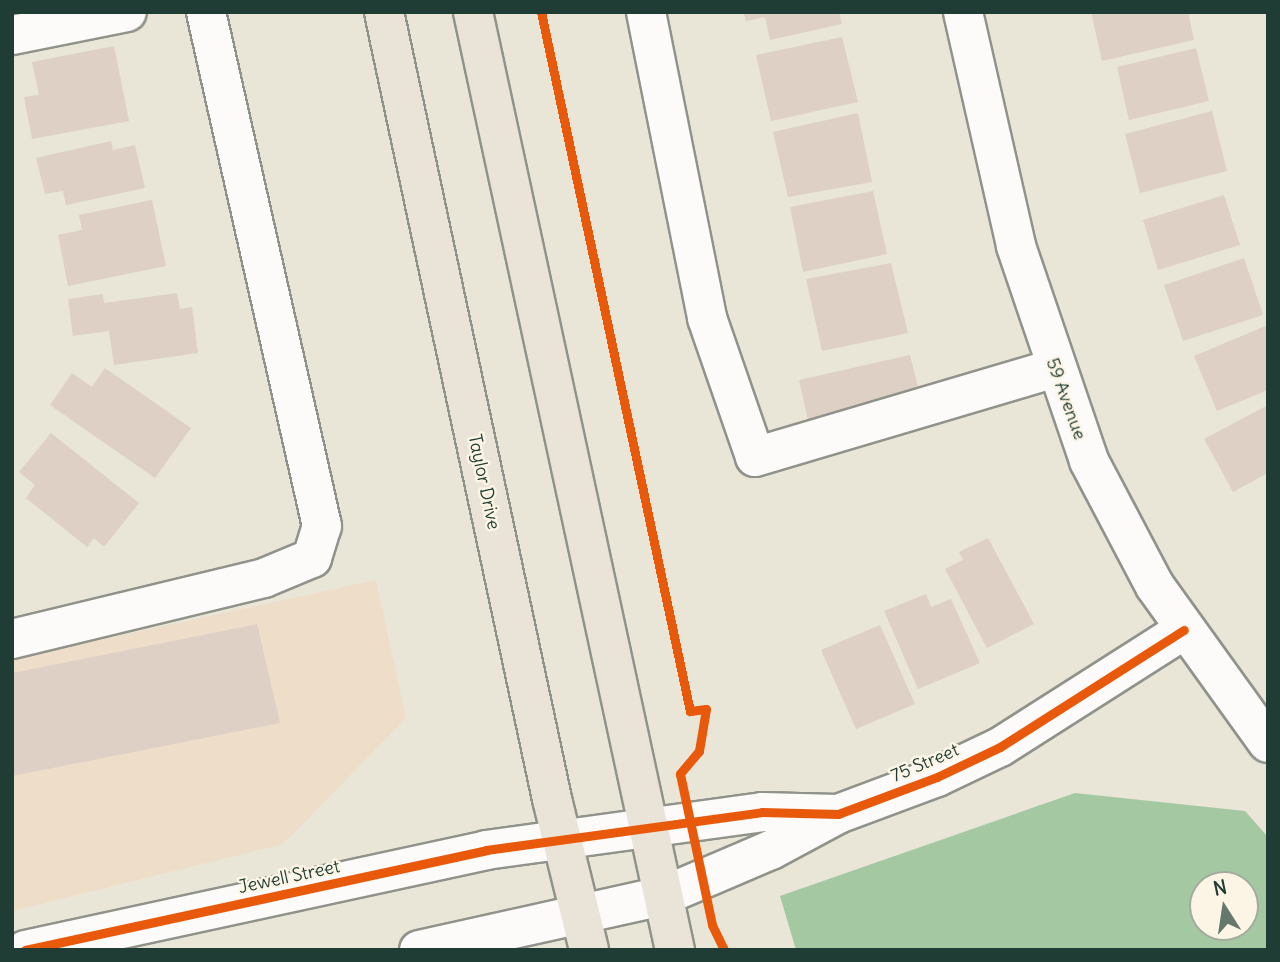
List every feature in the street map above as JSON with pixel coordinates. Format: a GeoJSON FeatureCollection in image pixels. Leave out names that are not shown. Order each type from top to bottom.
{"type":"FeatureCollection","features":[{"type":"Feature","properties":{"kind":"main road","name":"Taylor Drive"},"geometry":{"type":"LineString","coordinates":[[384,12],[562,842],[585,932]]}},
{"type":"Feature","properties":{"kind":"main road"},"geometry":{"type":"LineString","coordinates":[[473,12],[675,950]]}},
{"type":"Feature","properties":{"kind":"street"},"geometry":{"type":"LineString","coordinates":[[12,35],[127,12]]}},
{"type":"Feature","properties":{"kind":"street"},"geometry":{"type":"LineString","coordinates":[[12,639],[264,578],[312,558],[322,526],[206,12]]}},
{"type":"Feature","properties":{"kind":"street"},"geometry":{"type":"LineString","coordinates":[[646,12],[707,318],[755,457],[1055,368]]}},
{"type":"Feature","properties":{"kind":"street","name":"59 Avenue"},"geometry":{"type":"LineString","coordinates":[[963,12],[1016,247],[1055,368],[1114,513],[1184,630],[1268,743]]}},
{"type":"Feature","properties":{"kind":"street","name":"75 Street"},"geometry":{"type":"LineString","coordinates":[[647,828],[762,812],[838,814],[937,777],[1000,747],[1184,630]]}},
{"type":"Feature","properties":{"kind":"street"},"geometry":{"type":"LineString","coordinates":[[419,950],[585,932],[771,850],[838,814]]}},
{"type":"Feature","properties":{"kind":"street","name":"Jewell Street"},"geometry":{"type":"LineString","coordinates":[[25,950],[486,850],[562,842],[647,828]]}},
{"type":"Feature","properties":{"kind":"shaded area"},"geometry":{"type":"Polygon","coordinates":[[[376,580],[406,718],[283,844],[12,911],[12,659],[376,580]]]}},
{"type":"Feature","properties":{"kind":"green space"},"geometry":{"type":"Polygon","coordinates":[[[1075,793],[1245,811],[1268,837],[1268,950],[796,950],[780,896],[1075,793]]]}},
{"type":"Feature","properties":{"kind":"building"},"geometry":{"type":"Polygon","coordinates":[[[743,12],[839,12],[842,24],[770,40],[765,17],[746,21],[743,12]]]}},
{"type":"Feature","properties":{"kind":"building"},"geometry":{"type":"Polygon","coordinates":[[[1091,12],[1188,12],[1194,40],[1102,61],[1091,12]]]}},
{"type":"Feature","properties":{"kind":"building"},"geometry":{"type":"Polygon","coordinates":[[[842,37],[858,102],[771,121],[756,55],[842,37]]]}},
{"type":"Feature","properties":{"kind":"building"},"geometry":{"type":"Polygon","coordinates":[[[114,46],[129,121],[32,139],[24,97],[39,95],[32,62],[114,46]]]}},
{"type":"Feature","properties":{"kind":"building"},"geometry":{"type":"Polygon","coordinates":[[[1196,48],[1209,101],[1129,120],[1117,67],[1196,48]]]}},
{"type":"Feature","properties":{"kind":"building"},"geometry":{"type":"Polygon","coordinates":[[[1212,111],[1227,171],[1140,193],[1125,134],[1212,111]]]}},
{"type":"Feature","properties":{"kind":"building"},"geometry":{"type":"Polygon","coordinates":[[[858,113],[872,182],[788,197],[773,132],[858,113]]]}},
{"type":"Feature","properties":{"kind":"building"},"geometry":{"type":"Polygon","coordinates":[[[111,141],[113,150],[135,145],[145,188],[66,205],[63,191],[45,194],[36,158],[111,141]]]}},
{"type":"Feature","properties":{"kind":"building"},"geometry":{"type":"Polygon","coordinates":[[[873,191],[887,254],[803,272],[790,207],[873,191]]]}},
{"type":"Feature","properties":{"kind":"building"},"geometry":{"type":"Polygon","coordinates":[[[1224,195],[1240,245],[1158,270],[1143,220],[1224,195]]]}},
{"type":"Feature","properties":{"kind":"building"},"geometry":{"type":"Polygon","coordinates":[[[152,200],[166,266],[68,286],[58,235],[82,230],[79,215],[152,200]]]}},
{"type":"Feature","properties":{"kind":"building"},"geometry":{"type":"Polygon","coordinates":[[[1244,258],[1263,315],[1183,341],[1164,285],[1244,258]]]}},
{"type":"Feature","properties":{"kind":"building"},"geometry":{"type":"Polygon","coordinates":[[[891,263],[908,333],[822,351],[806,279],[891,263]]]}},
{"type":"Feature","properties":{"kind":"building"},"geometry":{"type":"Polygon","coordinates":[[[177,293],[180,309],[192,307],[198,353],[114,365],[109,331],[73,336],[68,299],[103,294],[104,303],[177,293]]]}},
{"type":"Feature","properties":{"kind":"building"},"geometry":{"type":"Polygon","coordinates":[[[1268,325],[1268,390],[1217,411],[1194,356],[1268,325]]]}},
{"type":"Feature","properties":{"kind":"building"},"geometry":{"type":"Polygon","coordinates":[[[910,355],[922,403],[810,429],[799,380],[910,355]]]}},
{"type":"Feature","properties":{"kind":"building"},"geometry":{"type":"Polygon","coordinates":[[[105,368],[191,428],[155,478],[50,405],[72,373],[92,387],[105,368]]]}},
{"type":"Feature","properties":{"kind":"building"},"geometry":{"type":"Polygon","coordinates":[[[1268,405],[1268,473],[1233,492],[1204,439],[1268,405]]]}},
{"type":"Feature","properties":{"kind":"building"},"geometry":{"type":"Polygon","coordinates":[[[51,433],[139,503],[104,547],[94,538],[87,547],[26,498],[35,485],[19,472],[51,433]]]}},
{"type":"Feature","properties":{"kind":"building"},"geometry":{"type":"Polygon","coordinates":[[[988,538],[1034,624],[987,648],[945,569],[963,560],[959,552],[988,538]]]}},
{"type":"Feature","properties":{"kind":"building"},"geometry":{"type":"Polygon","coordinates":[[[926,594],[931,607],[951,599],[980,663],[918,689],[884,611],[926,594]]]}},
{"type":"Feature","properties":{"kind":"building"},"geometry":{"type":"Polygon","coordinates":[[[257,624],[280,723],[12,776],[12,673],[257,624]]]}},
{"type":"Feature","properties":{"kind":"building"},"geometry":{"type":"Polygon","coordinates":[[[880,625],[915,704],[856,729],[821,650],[880,625]]]}},
{"type":"Feature","properties":{"kind":"cycle path"},"geometry":{"type":"LineString","coordinates":[[541,12],[690,711],[706,709],[699,751],[680,774],[712,925],[724,950]]}},
{"type":"Feature","properties":{"kind":"cycle path"},"geometry":{"type":"LineString","coordinates":[[25,950],[486,850],[762,812],[838,814],[937,777],[1000,747],[1184,630]]}}]}
